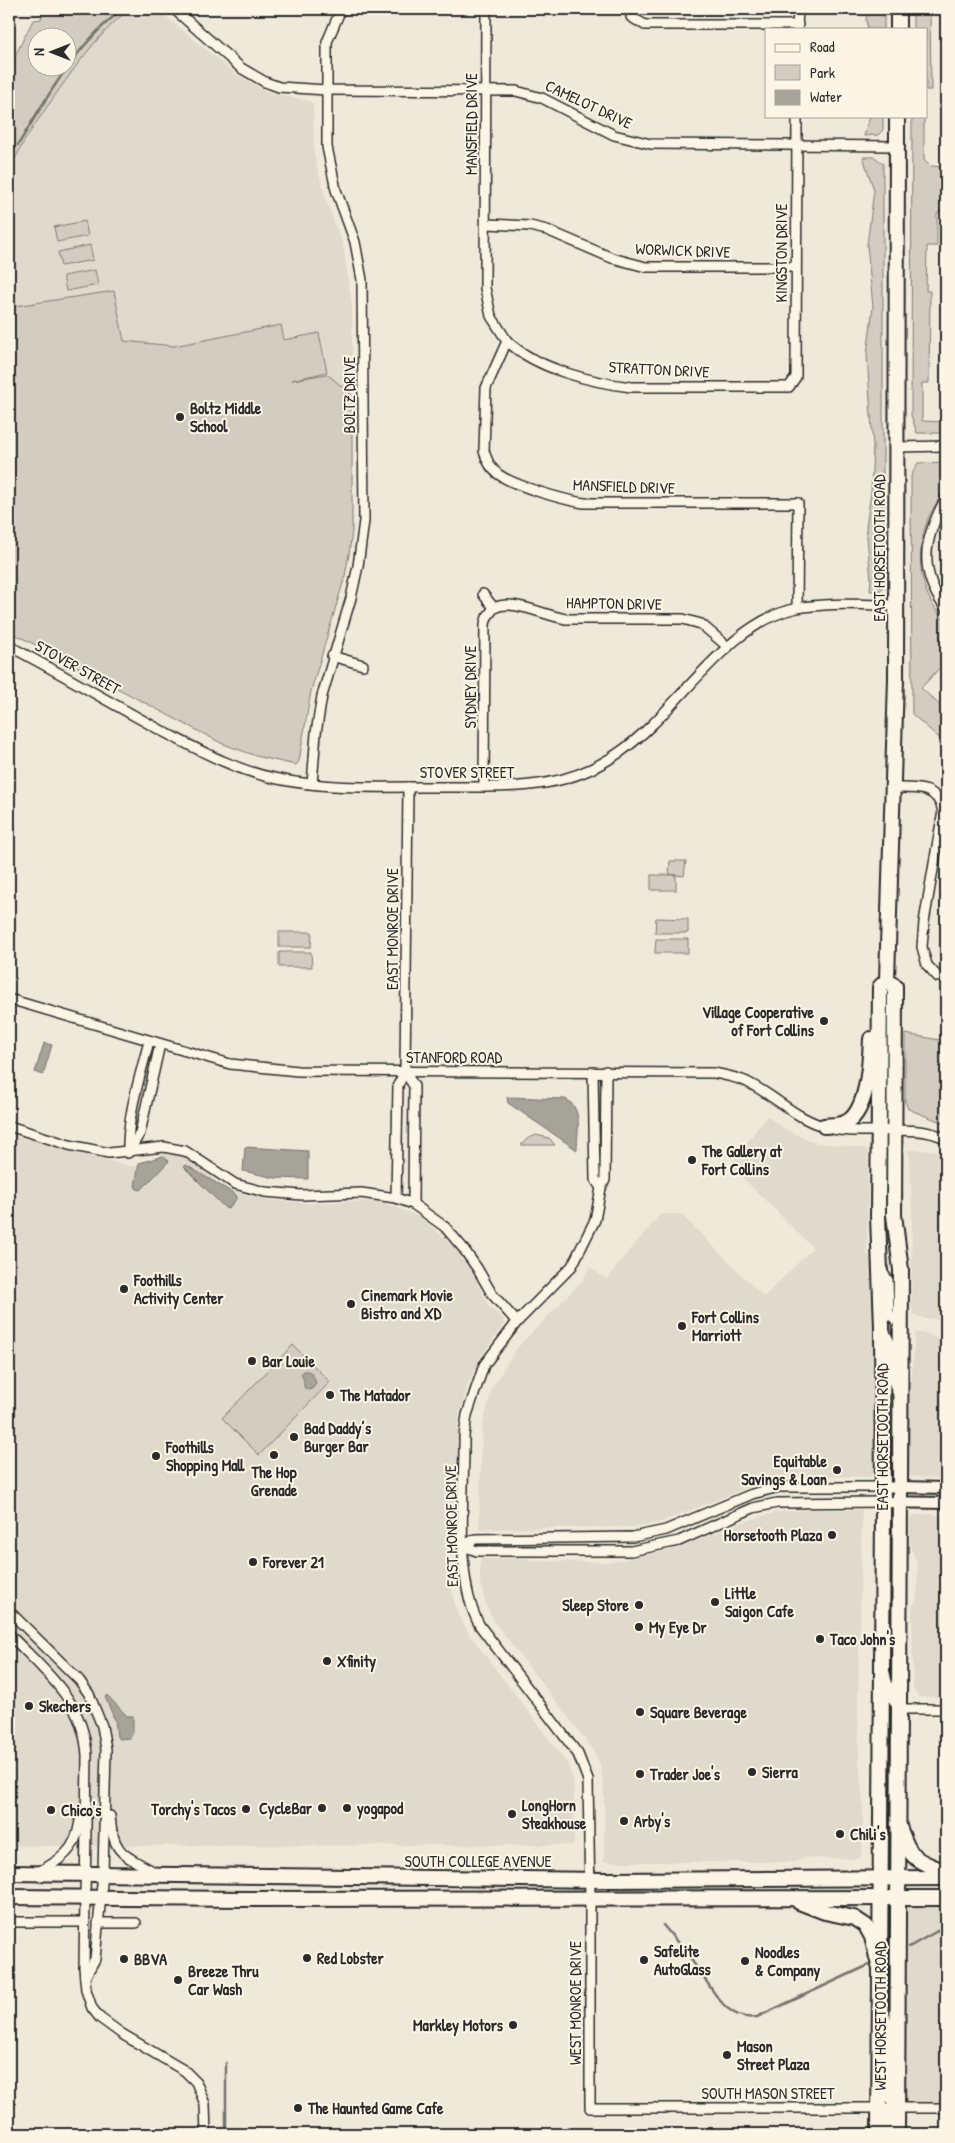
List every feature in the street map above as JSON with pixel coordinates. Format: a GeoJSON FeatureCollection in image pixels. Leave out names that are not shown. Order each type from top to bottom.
{"type":"FeatureCollection","features":[{"type":"Feature","properties":{"kind":"main road"},"geometry":{"type":"LineString","coordinates":[[898,9],[898,28]]}},
{"type":"Feature","properties":{"kind":"main road","name":"EAST HORSETOOTH ROAD"},"geometry":{"type":"LineString","coordinates":[[881,1899],[883,1502],[882,1327],[878,1216],[883,984],[893,788],[896,605],[897,118]]}},
{"type":"Feature","properties":{"kind":"main road"},"geometry":{"type":"LineString","coordinates":[[824,1126],[846,1123],[858,1110],[868,1074],[873,995],[883,984]]}},
{"type":"Feature","properties":{"kind":"main road","name":"EAST HORSETOOTH ROAD"},"geometry":{"type":"LineString","coordinates":[[883,984],[895,986],[894,1215],[901,1270],[898,1899]]}},
{"type":"Feature","properties":{"kind":"main road"},"geometry":{"type":"LineString","coordinates":[[898,1824],[908,1852],[920,1862],[946,1872]]}},
{"type":"Feature","properties":{"kind":"main road","name":"SOUTH COLLEGE AVENUE"},"geometry":{"type":"LineString","coordinates":[[9,1873],[589,1879],[946,1878]]}},
{"type":"Feature","properties":{"kind":"main road"},"geometry":{"type":"LineString","coordinates":[[9,1897],[946,1898]]}},
{"type":"Feature","properties":{"kind":"main road"},"geometry":{"type":"LineString","coordinates":[[791,1899],[825,1912],[854,1918],[866,1926],[872,1937],[880,1968]]}},
{"type":"Feature","properties":{"kind":"main road","name":"WEST HORSETOOTH ROAD"},"geometry":{"type":"LineString","coordinates":[[879,2134],[881,1899]]}},
{"type":"Feature","properties":{"kind":"main road","name":"WEST HORSETOOTH ROAD"},"geometry":{"type":"LineString","coordinates":[[897,2134],[898,1899]]}},
{"type":"Feature","properties":{"kind":"main road"},"geometry":{"type":"LineString","coordinates":[[880,2004],[888,2030],[889,2092],[897,2108]]}},
{"type":"Feature","properties":{"kind":"main road"},"geometry":{"type":"LineString","coordinates":[[880,2108],[887,2114],[890,2121],[890,2134]]}},
{"type":"Feature","properties":{"kind":"street","name":"CAMELOT DRIVE"},"geometry":{"type":"LineString","coordinates":[[174,9],[252,76],[279,87],[326,90],[486,90],[530,93],[614,135],[651,144],[897,146]]}},
{"type":"Feature","properties":{"kind":"street","name":"BOLTZ DRIVE"},"geometry":{"type":"LineString","coordinates":[[312,784],[316,733],[332,656],[351,598],[358,566],[364,521],[364,297],[355,242],[329,165],[325,125],[327,42],[341,9]]}},
{"type":"Feature","properties":{"kind":"street","name":"MANSFIELD DRIVE"},"geometry":{"type":"LineString","coordinates":[[486,9],[487,302],[498,329],[508,342],[488,384],[484,403],[484,451],[487,460],[497,474],[505,479],[584,503],[798,503],[797,608]]}},
{"type":"Feature","properties":{"kind":"street"},"geometry":{"type":"LineString","coordinates":[[631,17],[645,25],[798,27],[798,9]]}},
{"type":"Feature","properties":{"kind":"street","name":"KINGSTON DRIVE"},"geometry":{"type":"LineString","coordinates":[[789,388],[796,377],[797,118]]}},
{"type":"Feature","properties":{"kind":"street","name":"WORWICK DRIVE"},"geometry":{"type":"LineString","coordinates":[[486,224],[530,226],[547,230],[612,258],[646,267],[796,267]]}},
{"type":"Feature","properties":{"kind":"street","name":"STRATTON DRIVE"},"geometry":{"type":"LineString","coordinates":[[508,342],[528,358],[541,364],[612,384],[789,388]]}},
{"type":"Feature","properties":{"kind":"street"},"geometry":{"type":"LineString","coordinates":[[896,447],[946,446]]}},
{"type":"Feature","properties":{"kind":"street"},"geometry":{"type":"LineString","coordinates":[[946,498],[931,527],[926,555],[930,581],[946,609]]}},
{"type":"Feature","properties":{"kind":"street"},"geometry":{"type":"LineString","coordinates":[[483,594],[494,608]]}},
{"type":"Feature","properties":{"kind":"street","name":"HAMPTON DRIVE"},"geometry":{"type":"LineString","coordinates":[[494,608],[500,605],[511,604],[548,616],[566,619],[683,619],[701,624],[728,647]]}},
{"type":"Feature","properties":{"kind":"street","name":"STOVER STREET"},"geometry":{"type":"LineString","coordinates":[[9,646],[216,758],[264,776],[312,784],[512,788],[555,783],[608,760],[656,721],[728,647],[763,621],[797,608],[896,605]]}},
{"type":"Feature","properties":{"kind":"street","name":"SYDNEY DRIVE"},"geometry":{"type":"LineString","coordinates":[[484,787],[485,624],[487,617],[494,608]]}},
{"type":"Feature","properties":{"kind":"street"},"geometry":{"type":"LineString","coordinates":[[332,656],[363,665]]}},
{"type":"Feature","properties":{"kind":"street","name":"EAST MONROE DRIVE"},"geometry":{"type":"LineString","coordinates":[[396,1198],[398,1085],[405,1072],[408,786]]}},
{"type":"Feature","properties":{"kind":"street"},"geometry":{"type":"LineString","coordinates":[[893,788],[923,788],[931,791],[941,803],[943,811],[924,922],[922,947],[927,966],[938,977]]}},
{"type":"Feature","properties":{"kind":"street","name":"STANFORD ROAD"},"geometry":{"type":"LineString","coordinates":[[9,999],[230,1064],[298,1071],[700,1071],[725,1075],[747,1082],[792,1113],[824,1126],[853,1132],[924,1131],[946,1139]]}},
{"type":"Feature","properties":{"kind":"street"},"geometry":{"type":"LineString","coordinates":[[128,1153],[127,1136],[149,1041]]}},
{"type":"Feature","properties":{"kind":"street"},"geometry":{"type":"LineString","coordinates":[[128,1153],[139,1135],[160,1044]]}},
{"type":"Feature","properties":{"kind":"street","name":"EAST MONROE DRIVE"},"geometry":{"type":"LineString","coordinates":[[590,1899],[589,1792],[584,1767],[578,1754],[502,1656],[473,1614],[464,1578],[464,1436],[467,1414],[484,1365],[517,1322],[560,1280],[580,1253],[595,1220],[601,1188],[605,1180],[606,1071]]}},
{"type":"Feature","properties":{"kind":"street","name":"EAST MONROE DRIVE"},"geometry":{"type":"LineString","coordinates":[[405,1072],[414,1086],[413,1204]]}},
{"type":"Feature","properties":{"kind":"street","name":"EAST MONROE DRIVE"},"geometry":{"type":"LineString","coordinates":[[593,1072],[595,1179],[601,1188]]}},
{"type":"Feature","properties":{"kind":"street"},"geometry":{"type":"LineString","coordinates":[[9,1126],[90,1150],[128,1153],[164,1147],[185,1150],[235,1184],[273,1193],[317,1195],[361,1193],[396,1198],[413,1204],[445,1227],[478,1268],[492,1294],[517,1322]]}},
{"type":"Feature","properties":{"kind":"street"},"geometry":{"type":"LineString","coordinates":[[881,1270],[888,1280],[889,1314],[900,1324]]}},
{"type":"Feature","properties":{"kind":"street"},"geometry":{"type":"LineString","coordinates":[[882,1327],[892,1347],[892,1378],[900,1400]]}},
{"type":"Feature","properties":{"kind":"street"},"geometry":{"type":"LineString","coordinates":[[464,1546],[475,1539],[633,1537],[685,1523],[768,1489],[789,1486],[946,1488]]}},
{"type":"Feature","properties":{"kind":"street"},"geometry":{"type":"LineString","coordinates":[[464,1546],[477,1552],[631,1551],[679,1541],[753,1508],[777,1502],[946,1503]]}},
{"type":"Feature","properties":{"kind":"street"},"geometry":{"type":"LineString","coordinates":[[9,1611],[70,1669],[89,1694],[97,1710],[106,1749],[103,1873],[95,1959],[85,1978]]}},
{"type":"Feature","properties":{"kind":"street"},"geometry":{"type":"LineString","coordinates":[[9,1634],[64,1691],[80,1717],[87,1753],[85,1978],[86,1990],[92,2008],[108,2025],[185,2071],[196,2082],[205,2104],[206,2134]]}},
{"type":"Feature","properties":{"kind":"street"},"geometry":{"type":"LineString","coordinates":[[882,1661],[890,1687],[890,1696],[899,1709],[946,1709]]}},
{"type":"Feature","properties":{"kind":"street"},"geometry":{"type":"LineString","coordinates":[[37,1873],[57,1862],[72,1848],[79,1828],[81,1807],[86,1796]]}},
{"type":"Feature","properties":{"kind":"street"},"geometry":{"type":"LineString","coordinates":[[105,1806],[110,1815],[111,1832],[117,1848],[127,1858],[158,1874]]}},
{"type":"Feature","properties":{"kind":"street","name":"WEST MONROE DRIVE"},"geometry":{"type":"LineString","coordinates":[[590,1899],[590,2108]]}},
{"type":"Feature","properties":{"kind":"street"},"geometry":{"type":"LineString","coordinates":[[9,1922],[85,1922]]}},
{"type":"Feature","properties":{"kind":"street"},"geometry":{"type":"LineString","coordinates":[[98,1923],[136,1923]]}},
{"type":"Feature","properties":{"kind":"street","name":"SOUTH MASON STREET"},"geometry":{"type":"LineString","coordinates":[[590,2108],[946,2108]]}},
{"type":"Feature","properties":{"kind":"shaded area","name":"Boltz Middle School"},"geometry":{"type":"Polygon","coordinates":[[[129,9],[157,9],[234,73],[267,92],[309,101],[313,104],[314,155],[326,200],[343,245],[352,304],[352,531],[345,576],[311,691],[299,761],[293,766],[256,756],[221,743],[9,631],[9,174],[13,162],[39,118],[67,78],[78,78],[78,62],[106,28],[129,9]]]}},
{"type":"Feature","properties":{"kind":"shaded area"},"geometry":{"type":"Polygon","coordinates":[[[767,1116],[786,1130],[816,1143],[865,1148],[868,1153],[867,1253],[871,1262],[873,1314],[873,1473],[871,1477],[777,1476],[658,1523],[632,1527],[479,1529],[482,1428],[492,1388],[516,1349],[583,1280],[590,1267],[607,1280],[626,1254],[661,1214],[681,1214],[764,1297],[813,1248],[730,1165],[767,1116]]]}},
{"type":"Feature","properties":{"kind":"shaded area","name":"Foothills Shopping Mall"},"geometry":{"type":"Polygon","coordinates":[[[9,1134],[95,1158],[136,1167],[139,1163],[166,1154],[174,1155],[190,1160],[220,1184],[237,1192],[271,1200],[310,1203],[373,1201],[387,1204],[420,1217],[453,1245],[469,1265],[489,1307],[502,1318],[504,1324],[480,1358],[468,1384],[458,1420],[457,1527],[456,1535],[451,1538],[450,1566],[453,1596],[457,1611],[469,1634],[567,1763],[573,1779],[574,1845],[9,1846],[9,1134]]]}},
{"type":"Feature","properties":{"kind":"shaded area"},"geometry":{"type":"Polygon","coordinates":[[[910,1150],[932,1150],[942,1153],[946,1158],[946,1326],[935,1319],[925,1319],[913,1314],[911,1305],[912,1214],[910,1157],[907,1152],[910,1150]]]}},
{"type":"Feature","properties":{"kind":"shaded area"},"geometry":{"type":"Polygon","coordinates":[[[915,1333],[925,1333],[938,1339],[946,1353],[946,1478],[912,1477],[908,1474],[908,1420],[915,1333]]]}},
{"type":"Feature","properties":{"kind":"shaded area"},"geometry":{"type":"Polygon","coordinates":[[[862,1510],[858,1705],[859,1760],[863,1804],[862,1855],[858,1859],[806,1858],[795,1862],[604,1862],[604,1785],[600,1764],[592,1748],[495,1623],[486,1605],[480,1583],[480,1559],[528,1558],[532,1561],[612,1562],[679,1548],[743,1522],[777,1512],[862,1510]]]}},
{"type":"Feature","properties":{"kind":"shaded area"},"geometry":{"type":"Polygon","coordinates":[[[933,1514],[946,1518],[946,1697],[919,1697],[913,1687],[912,1607],[917,1600],[918,1566],[910,1546],[910,1518],[914,1515],[933,1514]]]}},
{"type":"Feature","properties":{"kind":"shaded area"},"geometry":{"type":"Polygon","coordinates":[[[898,1899],[946,1899],[946,2108],[897,2108],[898,1899]]]}},
{"type":"Feature","properties":{"kind":"green space"},"geometry":{"type":"Polygon","coordinates":[[[55,9],[70,12],[71,9],[129,9],[105,31],[78,64],[78,28],[29,28],[33,20],[41,19],[43,12],[53,13],[55,9]]]}},
{"type":"Feature","properties":{"kind":"green space"},"geometry":{"type":"Polygon","coordinates":[[[868,9],[884,9],[884,28],[868,28],[866,20],[868,9]]]}},
{"type":"Feature","properties":{"kind":"green space"},"geometry":{"type":"Polygon","coordinates":[[[913,9],[930,9],[931,90],[928,90],[928,28],[913,28],[913,9]]]}},
{"type":"Feature","properties":{"kind":"green space"},"geometry":{"type":"Polygon","coordinates":[[[28,30],[28,78],[68,78],[26,139],[16,156],[9,174],[9,68],[28,30]]]}},
{"type":"Feature","properties":{"kind":"green space"},"geometry":{"type":"Polygon","coordinates":[[[869,118],[883,118],[883,130],[878,135],[864,136],[869,118]]]}},
{"type":"Feature","properties":{"kind":"green space"},"geometry":{"type":"Polygon","coordinates":[[[912,118],[924,118],[924,160],[930,166],[946,167],[946,207],[937,214],[937,246],[927,246],[926,291],[930,291],[929,383],[922,383],[922,421],[946,422],[946,433],[917,433],[911,415],[912,118]]]}},
{"type":"Feature","properties":{"kind":"green space"},"geometry":{"type":"Polygon","coordinates":[[[863,157],[874,157],[883,163],[883,586],[881,590],[870,591],[871,579],[866,527],[871,493],[873,446],[867,355],[873,307],[867,245],[874,190],[863,157]]]}},
{"type":"Feature","properties":{"kind":"green space"},"geometry":{"type":"Polygon","coordinates":[[[85,221],[88,236],[57,242],[54,227],[85,221]]]}},
{"type":"Feature","properties":{"kind":"green space"},"geometry":{"type":"Polygon","coordinates":[[[90,245],[93,260],[61,266],[58,252],[90,245]]]}},
{"type":"Feature","properties":{"kind":"green space"},"geometry":{"type":"Polygon","coordinates":[[[95,270],[98,285],[66,291],[63,276],[95,270]]]}},
{"type":"Feature","properties":{"kind":"green space"},"geometry":{"type":"Polygon","coordinates":[[[114,291],[124,341],[174,346],[281,325],[284,340],[319,333],[327,372],[292,380],[327,374],[352,395],[352,531],[349,554],[345,576],[311,691],[299,761],[296,765],[256,756],[221,743],[9,631],[9,307],[114,291]]]}},
{"type":"Feature","properties":{"kind":"green space"},"geometry":{"type":"Polygon","coordinates":[[[946,462],[946,485],[928,519],[921,546],[920,560],[925,587],[930,599],[946,622],[946,661],[921,688],[946,711],[942,719],[946,723],[946,744],[912,714],[911,476],[918,463],[946,462]]]}},
{"type":"Feature","properties":{"kind":"green space"},"geometry":{"type":"Polygon","coordinates":[[[670,861],[686,861],[684,876],[669,874],[670,861]]]}},
{"type":"Feature","properties":{"kind":"green space"},"geometry":{"type":"Polygon","coordinates":[[[651,875],[676,875],[676,890],[651,890],[651,875]]]}},
{"type":"Feature","properties":{"kind":"green space"},"geometry":{"type":"Polygon","coordinates":[[[656,918],[688,919],[688,933],[655,933],[656,918]]]}},
{"type":"Feature","properties":{"kind":"green space"},"geometry":{"type":"Polygon","coordinates":[[[279,932],[312,932],[311,947],[279,947],[279,932]]]}},
{"type":"Feature","properties":{"kind":"green space"},"geometry":{"type":"Polygon","coordinates":[[[656,939],[688,939],[688,953],[655,953],[656,939]]]}},
{"type":"Feature","properties":{"kind":"green space"},"geometry":{"type":"Polygon","coordinates":[[[279,952],[311,952],[312,967],[279,967],[279,952]]]}},
{"type":"Feature","properties":{"kind":"green space"},"geometry":{"type":"Polygon","coordinates":[[[905,1034],[946,1041],[946,1124],[908,1109],[905,1101],[905,1034]]]}},
{"type":"Feature","properties":{"kind":"green space"},"geometry":{"type":"Polygon","coordinates":[[[536,1135],[549,1138],[555,1145],[521,1145],[527,1139],[536,1135]]]}},
{"type":"Feature","properties":{"kind":"green space"},"geometry":{"type":"Polygon","coordinates":[[[293,1345],[330,1382],[259,1455],[222,1418],[293,1345]]]}},
{"type":"Feature","properties":{"kind":"water"},"geometry":{"type":"Polygon","coordinates":[[[44,1043],[52,1045],[43,1075],[35,1072],[44,1043]]]}},
{"type":"Feature","properties":{"kind":"water"},"geometry":{"type":"Polygon","coordinates":[[[507,1097],[565,1099],[571,1103],[575,1108],[578,1121],[577,1150],[508,1103],[507,1097]]]}},
{"type":"Feature","properties":{"kind":"water"},"geometry":{"type":"Polygon","coordinates":[[[245,1147],[308,1151],[308,1179],[275,1178],[243,1171],[245,1147]]]}},
{"type":"Feature","properties":{"kind":"water"},"geometry":{"type":"Polygon","coordinates":[[[163,1156],[169,1161],[141,1190],[137,1189],[135,1186],[139,1163],[163,1156]]]}},
{"type":"Feature","properties":{"kind":"water"},"geometry":{"type":"Polygon","coordinates":[[[186,1165],[236,1195],[237,1198],[228,1209],[184,1167],[186,1165]]]}},
{"type":"Feature","properties":{"kind":"water"},"geometry":{"type":"Polygon","coordinates":[[[304,1371],[309,1371],[313,1376],[316,1384],[312,1389],[307,1390],[304,1387],[304,1380],[301,1374],[304,1371]]]}},
{"type":"Feature","properties":{"kind":"water"},"geometry":{"type":"Polygon","coordinates":[[[107,1695],[127,1716],[133,1716],[133,1733],[130,1738],[119,1739],[117,1737],[115,1720],[105,1697],[107,1695]]]}},
{"type":"Feature","properties":{"kind":"waterway"},"geometry":{"type":"LineString","coordinates":[[18,145],[77,54],[106,23],[123,9]]}},
{"type":"Feature","properties":{"kind":"waterway"},"geometry":{"type":"LineString","coordinates":[[9,161],[13,154]]}},
{"type":"Feature","properties":{"kind":"waterway"},"geometry":{"type":"LineString","coordinates":[[909,1947],[939,1930],[946,1922]]}},
{"type":"Feature","properties":{"kind":"waterway"},"geometry":{"type":"LineString","coordinates":[[663,1925],[701,1973],[720,2001],[736,2014],[746,2017],[757,2017],[869,1965]]}},
{"type":"Feature","properties":{"kind":"waterway"},"geometry":{"type":"LineString","coordinates":[[226,2063],[226,2134]]}},
{"type":"Feature","properties":{"kind":"place","name":"Boltz Middle School"},"geometry":{"type":"Point","coordinates":[180,417]}},
{"type":"Feature","properties":{"kind":"place","name":"Village Cooperative of Fort Collins"},"geometry":{"type":"Point","coordinates":[824,1021]}},
{"type":"Feature","properties":{"kind":"place","name":"The Gallery at Fort Collins"},"geometry":{"type":"Point","coordinates":[692,1160]}},
{"type":"Feature","properties":{"kind":"place","name":"Foothills Activity Center"},"geometry":{"type":"Point","coordinates":[124,1289]}},
{"type":"Feature","properties":{"kind":"place","name":"Cinemark Movie Bistro and XD"},"geometry":{"type":"Point","coordinates":[351,1304]}},
{"type":"Feature","properties":{"kind":"place","name":"Fort Collins Marriott"},"geometry":{"type":"Point","coordinates":[682,1326]}},
{"type":"Feature","properties":{"kind":"place","name":"Bar Louie"},"geometry":{"type":"Point","coordinates":[252,1361]}},
{"type":"Feature","properties":{"kind":"place","name":"The Matador"},"geometry":{"type":"Point","coordinates":[330,1395]}},
{"type":"Feature","properties":{"kind":"place","name":"Bad Daddy’s Burger Bar"},"geometry":{"type":"Point","coordinates":[294,1437]}},
{"type":"Feature","properties":{"kind":"place","name":"The Hop Grenade"},"geometry":{"type":"Point","coordinates":[274,1455]}},
{"type":"Feature","properties":{"kind":"place","name":"Foothills Shopping Mall"},"geometry":{"type":"Point","coordinates":[156,1456]}},
{"type":"Feature","properties":{"kind":"place","name":"Equitable Savings & Loan"},"geometry":{"type":"Point","coordinates":[837,1470]}},
{"type":"Feature","properties":{"kind":"place","name":"Horsetooth Plaza"},"geometry":{"type":"Point","coordinates":[832,1535]}},
{"type":"Feature","properties":{"kind":"place","name":"Forever 21"},"geometry":{"type":"Point","coordinates":[253,1562]}},
{"type":"Feature","properties":{"kind":"place","name":"Little Saigon Cafe"},"geometry":{"type":"Point","coordinates":[715,1602]}},
{"type":"Feature","properties":{"kind":"place","name":"Sleep Store"},"geometry":{"type":"Point","coordinates":[639,1605]}},
{"type":"Feature","properties":{"kind":"place","name":"My Eye Dr"},"geometry":{"type":"Point","coordinates":[639,1627]}},
{"type":"Feature","properties":{"kind":"place","name":"Taco John's"},"geometry":{"type":"Point","coordinates":[820,1639]}},
{"type":"Feature","properties":{"kind":"place","name":"Xfinity"},"geometry":{"type":"Point","coordinates":[327,1661]}},
{"type":"Feature","properties":{"kind":"place","name":"Skechers"},"geometry":{"type":"Point","coordinates":[29,1706]}},
{"type":"Feature","properties":{"kind":"place","name":"Square Beverage"},"geometry":{"type":"Point","coordinates":[640,1712]}},
{"type":"Feature","properties":{"kind":"place","name":"Sierra"},"geometry":{"type":"Point","coordinates":[752,1772]}},
{"type":"Feature","properties":{"kind":"place","name":"Trader Joe's"},"geometry":{"type":"Point","coordinates":[640,1774]}},
{"type":"Feature","properties":{"kind":"place","name":"CycleBar"},"geometry":{"type":"Point","coordinates":[322,1808]}},
{"type":"Feature","properties":{"kind":"place","name":"yogapod"},"geometry":{"type":"Point","coordinates":[347,1808]}},
{"type":"Feature","properties":{"kind":"place","name":"Torchy's Tacos"},"geometry":{"type":"Point","coordinates":[246,1809]}},
{"type":"Feature","properties":{"kind":"place","name":"Chico's"},"geometry":{"type":"Point","coordinates":[51,1810]}},
{"type":"Feature","properties":{"kind":"place","name":"LongHorn Steakhouse"},"geometry":{"type":"Point","coordinates":[512,1814]}},
{"type":"Feature","properties":{"kind":"place","name":"Arby's"},"geometry":{"type":"Point","coordinates":[624,1821]}},
{"type":"Feature","properties":{"kind":"place","name":"Chili's"},"geometry":{"type":"Point","coordinates":[840,1834]}},
{"type":"Feature","properties":{"kind":"place","name":"Red Lobster"},"geometry":{"type":"Point","coordinates":[307,1958]}},
{"type":"Feature","properties":{"kind":"place","name":"BBVA"},"geometry":{"type":"Point","coordinates":[124,1959]}},
{"type":"Feature","properties":{"kind":"place","name":"Safelite AutoGlass"},"geometry":{"type":"Point","coordinates":[644,1960]}},
{"type":"Feature","properties":{"kind":"place","name":"Noodles & Company"},"geometry":{"type":"Point","coordinates":[745,1961]}},
{"type":"Feature","properties":{"kind":"place","name":"Breeze Thru Car Wash"},"geometry":{"type":"Point","coordinates":[178,1980]}},
{"type":"Feature","properties":{"kind":"place","name":"Markley Motors"},"geometry":{"type":"Point","coordinates":[513,2025]}},
{"type":"Feature","properties":{"kind":"place","name":"Mason Street Plaza"},"geometry":{"type":"Point","coordinates":[727,2055]}},
{"type":"Feature","properties":{"kind":"place","name":"The Haunted Game Cafe"},"geometry":{"type":"Point","coordinates":[298,2108]}}]}
